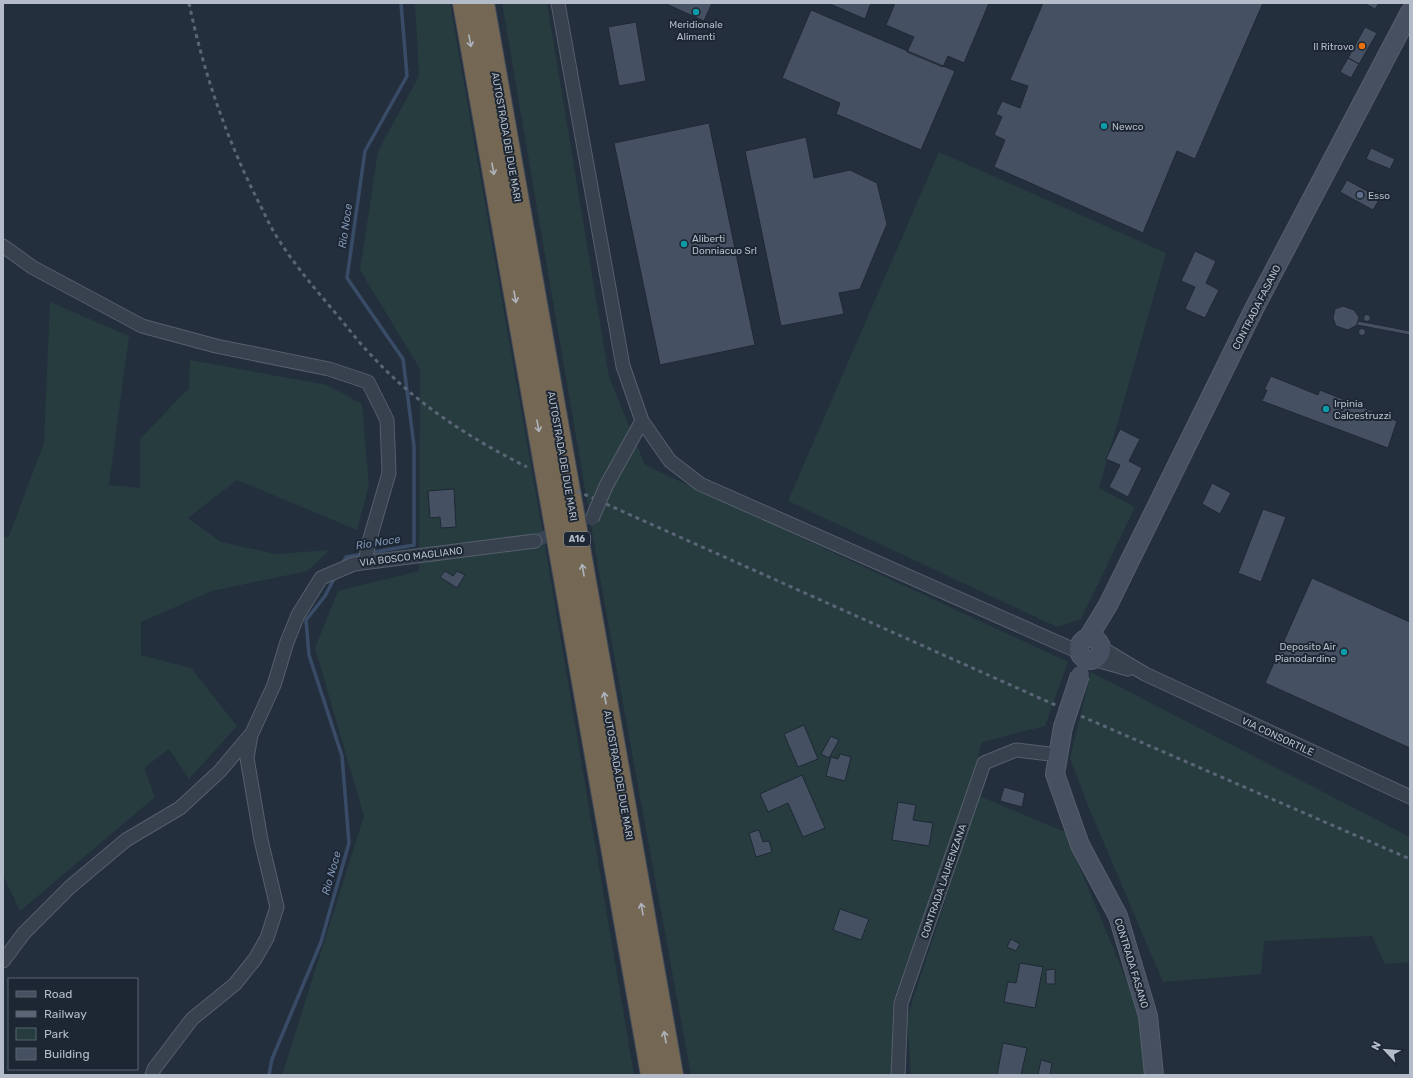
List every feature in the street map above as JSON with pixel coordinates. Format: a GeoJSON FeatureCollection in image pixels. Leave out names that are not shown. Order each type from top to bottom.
{"type":"FeatureCollection","features":[{"type":"Feature","properties":{"kind":"highway","name":"AUTOSTRADA DEI DUE MARI"},"geometry":{"type":"LineString","coordinates":[[464,3],[652,1075]]}},
{"type":"Feature","properties":{"kind":"highway","name":"AUTOSTRADA DEI DUE MARI"},"geometry":{"type":"LineString","coordinates":[[483,3],[672,1075]]}},
{"type":"Feature","properties":{"kind":"main road","name":"CONTRADA FASANO"},"geometry":{"type":"LineString","coordinates":[[1154,1075],[1148,1016],[1118,916],[1080,845],[1055,774],[1063,727],[1087,652],[1108,605],[1254,309],[1410,12]]}},
{"type":"Feature","properties":{"kind":"street","name":"VIA CONSORTILE"},"geometry":{"type":"LineString","coordinates":[[558,3],[623,366],[642,421],[670,461],[700,484],[1037,633],[1145,674],[1410,797]]}},
{"type":"Feature","properties":{"kind":"street"},"geometry":{"type":"LineString","coordinates":[[3,246],[32,267],[142,326],[216,346],[329,369],[368,382],[386,420],[389,473],[369,542],[365,562]]}},
{"type":"Feature","properties":{"kind":"street"},"geometry":{"type":"LineString","coordinates":[[592,519],[606,486],[642,421]]}},
{"type":"Feature","properties":{"kind":"street","name":"VIA BOSCO MAGLIANO"},"geometry":{"type":"LineString","coordinates":[[3,962],[24,933],[70,887],[126,840],[180,808],[220,771],[252,733],[274,685],[287,642],[298,615],[321,578],[354,564],[365,562],[535,541]]}},
{"type":"Feature","properties":{"kind":"street"},"geometry":{"type":"LineString","coordinates":[[152,1075],[154,1069],[192,1020],[235,984],[255,959],[267,938],[278,907],[261,840],[247,758],[252,733]]}},
{"type":"Feature","properties":{"kind":"street","name":"CONTRADA LAURENZANA"},"geometry":{"type":"LineString","coordinates":[[898,1075],[901,1003],[984,763],[1016,750],[1058,755]]}},
{"type":"Feature","properties":{"kind":"green space"},"geometry":{"type":"Polygon","coordinates":[[[415,3],[450,3],[545,546],[634,1075],[282,1075],[364,816],[315,648],[338,591],[419,571],[420,369],[360,270],[378,151],[419,76],[415,3]]]}},
{"type":"Feature","properties":{"kind":"green space"},"geometry":{"type":"Polygon","coordinates":[[[502,3],[547,3],[609,377],[645,465],[1068,662],[1045,726],[982,742],[967,796],[893,1001],[892,1075],[691,1075],[602,589],[502,3]]]}},
{"type":"Feature","properties":{"kind":"green space"},"geometry":{"type":"Polygon","coordinates":[[[939,152],[1166,253],[1099,488],[1135,507],[1081,619],[1057,627],[788,501],[939,152]]]}},
{"type":"Feature","properties":{"kind":"green space"},"geometry":{"type":"Polygon","coordinates":[[[50,302],[129,336],[109,485],[140,488],[140,439],[189,388],[190,360],[327,385],[362,404],[369,485],[357,530],[237,480],[188,518],[221,542],[276,554],[330,550],[307,571],[212,591],[141,622],[141,655],[191,668],[237,726],[189,779],[169,749],[144,768],[155,797],[20,911],[3,875],[3,538],[9,536],[44,443],[50,302]]]}},
{"type":"Feature","properties":{"kind":"green space"},"geometry":{"type":"Polygon","coordinates":[[[1091,672],[1410,837],[1410,962],[1385,964],[1372,936],[1264,941],[1261,974],[1163,982],[1089,808],[1070,758],[1091,672]]]}},
{"type":"Feature","properties":{"kind":"green space"},"geometry":{"type":"Polygon","coordinates":[[[979,796],[1065,832],[1138,1008],[1145,1075],[911,1075],[907,1018],[979,796]]]}},
{"type":"Feature","properties":{"kind":"building","name":"Meridionale Alimenti"},"geometry":{"type":"Polygon","coordinates":[[[664,3],[712,3],[704,21],[664,3]]]}},
{"type":"Feature","properties":{"kind":"building"},"geometry":{"type":"Polygon","coordinates":[[[830,3],[871,3],[865,19],[830,3]]]}},
{"type":"Feature","properties":{"kind":"building"},"geometry":{"type":"Polygon","coordinates":[[[895,3],[989,3],[964,63],[948,56],[943,67],[907,52],[914,37],[886,25],[895,3]]]}},
{"type":"Feature","properties":{"kind":"building","name":"Newco"},"geometry":{"type":"Polygon","coordinates":[[[1043,3],[1263,3],[1195,159],[1177,151],[1143,233],[994,167],[1005,140],[994,135],[1002,117],[996,114],[1002,101],[1020,108],[1028,86],[1010,80],[1043,3]]]}},
{"type":"Feature","properties":{"kind":"building"},"geometry":{"type":"Polygon","coordinates":[[[1364,3],[1379,3],[1375,9],[1364,3]]]}},
{"type":"Feature","properties":{"kind":"building"},"geometry":{"type":"Polygon","coordinates":[[[811,10],[955,71],[921,150],[836,114],[840,103],[782,78],[811,10]]]}},
{"type":"Feature","properties":{"kind":"building"},"geometry":{"type":"Polygon","coordinates":[[[636,22],[646,81],[619,86],[608,27],[636,22]]]}},
{"type":"Feature","properties":{"kind":"building","name":"Il Ritrovo"},"geometry":{"type":"Polygon","coordinates":[[[1365,27],[1377,33],[1359,64],[1348,58],[1365,27]]]}},
{"type":"Feature","properties":{"kind":"building"},"geometry":{"type":"Polygon","coordinates":[[[1348,58],[1359,64],[1351,78],[1340,72],[1348,58]]]}},
{"type":"Feature","properties":{"kind":"building","name":"Aliberti Donniacuo Srl"},"geometry":{"type":"Polygon","coordinates":[[[709,123],[755,345],[660,365],[614,143],[709,123]]]}},
{"type":"Feature","properties":{"kind":"building"},"geometry":{"type":"Polygon","coordinates":[[[806,137],[814,178],[850,170],[877,183],[887,224],[860,289],[839,293],[844,314],[781,326],[745,151],[806,137]]]}},
{"type":"Feature","properties":{"kind":"building"},"geometry":{"type":"Polygon","coordinates":[[[1371,148],[1395,159],[1390,169],[1366,159],[1371,148]]]}},
{"type":"Feature","properties":{"kind":"building","name":"Esso"},"geometry":{"type":"Polygon","coordinates":[[[1347,180],[1380,198],[1373,210],[1340,192],[1347,180]]]}},
{"type":"Feature","properties":{"kind":"building"},"geometry":{"type":"Polygon","coordinates":[[[1195,251],[1216,261],[1206,283],[1219,290],[1205,318],[1185,309],[1195,287],[1181,281],[1195,251]]]}},
{"type":"Feature","properties":{"kind":"building"},"geometry":{"type":"Polygon","coordinates":[[[1343,306],[1354,310],[1359,317],[1357,325],[1348,330],[1336,326],[1333,318],[1335,309],[1343,306]]]}},
{"type":"Feature","properties":{"kind":"building"},"geometry":{"type":"Polygon","coordinates":[[[1367,314],[1370,315],[1370,321],[1367,322],[1364,321],[1363,318],[1364,315],[1367,314]]]}},
{"type":"Feature","properties":{"kind":"building"},"geometry":{"type":"Polygon","coordinates":[[[1358,321],[1410,331],[1410,335],[1357,325],[1358,321]]]}},
{"type":"Feature","properties":{"kind":"building"},"geometry":{"type":"Polygon","coordinates":[[[1362,328],[1365,329],[1365,335],[1362,336],[1359,335],[1358,332],[1359,329],[1362,328]]]}},
{"type":"Feature","properties":{"kind":"building","name":"Irpinia Calcestruzzi"},"geometry":{"type":"Polygon","coordinates":[[[1271,376],[1318,395],[1320,390],[1397,421],[1388,448],[1262,401],[1267,390],[1264,390],[1271,376]]]}},
{"type":"Feature","properties":{"kind":"building"},"geometry":{"type":"Polygon","coordinates":[[[1120,429],[1140,439],[1129,461],[1142,468],[1128,497],[1109,487],[1120,465],[1106,459],[1120,429]]]}},
{"type":"Feature","properties":{"kind":"building"},"geometry":{"type":"Polygon","coordinates":[[[1212,483],[1231,493],[1220,514],[1202,504],[1212,483]]]}},
{"type":"Feature","properties":{"kind":"building"},"geometry":{"type":"Polygon","coordinates":[[[454,489],[456,527],[441,528],[440,517],[430,518],[428,491],[454,489]]]}},
{"type":"Feature","properties":{"kind":"building"},"geometry":{"type":"Polygon","coordinates":[[[1263,509],[1286,517],[1261,582],[1238,573],[1263,509]]]}},
{"type":"Feature","properties":{"kind":"building"},"geometry":{"type":"Polygon","coordinates":[[[445,571],[453,576],[457,571],[465,575],[457,588],[440,577],[445,571]]]}},
{"type":"Feature","properties":{"kind":"building","name":"Deposito Air Pianodardine"},"geometry":{"type":"Polygon","coordinates":[[[1312,578],[1410,622],[1410,748],[1265,683],[1312,578]]]}},
{"type":"Feature","properties":{"kind":"building"},"geometry":{"type":"Polygon","coordinates":[[[804,725],[818,759],[798,767],[784,734],[804,725]]]}},
{"type":"Feature","properties":{"kind":"building"},"geometry":{"type":"Polygon","coordinates":[[[831,736],[839,740],[829,758],[821,754],[831,736]]]}},
{"type":"Feature","properties":{"kind":"building"},"geometry":{"type":"Polygon","coordinates":[[[840,754],[851,757],[845,781],[826,776],[831,757],[838,759],[840,754]]]}},
{"type":"Feature","properties":{"kind":"building"},"geometry":{"type":"Polygon","coordinates":[[[802,775],[825,828],[803,837],[788,803],[768,812],[760,794],[802,775]]]}},
{"type":"Feature","properties":{"kind":"building"},"geometry":{"type":"Polygon","coordinates":[[[1004,787],[1025,793],[1022,807],[1000,801],[1004,787]]]}},
{"type":"Feature","properties":{"kind":"building"},"geometry":{"type":"Polygon","coordinates":[[[898,802],[916,805],[913,820],[933,823],[929,846],[892,840],[898,802]]]}},
{"type":"Feature","properties":{"kind":"building"},"geometry":{"type":"Polygon","coordinates":[[[759,830],[763,842],[769,841],[772,852],[756,857],[749,833],[759,830]]]}},
{"type":"Feature","properties":{"kind":"building"},"geometry":{"type":"Polygon","coordinates":[[[840,909],[869,919],[861,940],[833,930],[840,909]]]}},
{"type":"Feature","properties":{"kind":"building"},"geometry":{"type":"Polygon","coordinates":[[[1011,939],[1020,944],[1016,951],[1007,947],[1011,939]]]}},
{"type":"Feature","properties":{"kind":"building"},"geometry":{"type":"Polygon","coordinates":[[[1020,963],[1043,967],[1035,1008],[1004,1002],[1008,982],[1016,983],[1020,963]]]}},
{"type":"Feature","properties":{"kind":"building"},"geometry":{"type":"Polygon","coordinates":[[[1055,969],[1055,984],[1046,984],[1046,970],[1055,969]]]}},
{"type":"Feature","properties":{"kind":"building"},"geometry":{"type":"Polygon","coordinates":[[[1003,1043],[1027,1048],[1021,1075],[997,1075],[1003,1043]]]}},
{"type":"Feature","properties":{"kind":"building"},"geometry":{"type":"Polygon","coordinates":[[[1041,1060],[1052,1063],[1050,1075],[1038,1075],[1041,1060]]]}},
{"type":"Feature","properties":{"kind":"waterway","name":"Rio Noce"},"geometry":{"type":"LineString","coordinates":[[369,553],[414,545],[414,446],[403,359],[347,278],[365,151],[407,76],[401,3]]}},
{"type":"Feature","properties":{"kind":"waterway","name":"Rio Noce"},"geometry":{"type":"LineString","coordinates":[[341,566],[346,557],[363,554]]}},
{"type":"Feature","properties":{"kind":"waterway","name":"Rio Noce"},"geometry":{"type":"LineString","coordinates":[[269,1075],[272,1059],[321,942],[349,843],[342,756],[309,655],[306,620],[325,596],[335,577]]}},
{"type":"Feature","properties":{"kind":"tunnel"},"geometry":{"type":"LineString","coordinates":[[535,541],[562,530]]}},
{"type":"Feature","properties":{"kind":"railway"},"geometry":{"type":"LineString","coordinates":[[189,3],[208,79],[235,152],[274,232],[290,256],[310,283],[362,345],[389,374],[425,405],[445,419],[485,444],[527,467]]}},
{"type":"Feature","properties":{"kind":"railway"},"geometry":{"type":"LineString","coordinates":[[577,491],[1044,700],[1410,859]]}},
{"type":"Feature","properties":{"kind":"place","name":"Meridionale Alimenti"},"geometry":{"type":"Point","coordinates":[696,12]}},
{"type":"Feature","properties":{"kind":"place","name":"Il Ritrovo"},"geometry":{"type":"Point","coordinates":[1362,46]}},
{"type":"Feature","properties":{"kind":"place","name":"Newco"},"geometry":{"type":"Point","coordinates":[1104,126]}},
{"type":"Feature","properties":{"kind":"place","name":"Esso"},"geometry":{"type":"Point","coordinates":[1360,195]}},
{"type":"Feature","properties":{"kind":"place","name":"Aliberti Donniacuo Srl"},"geometry":{"type":"Point","coordinates":[684,244]}},
{"type":"Feature","properties":{"kind":"place","name":"Irpinia Calcestruzzi"},"geometry":{"type":"Point","coordinates":[1326,409]}},
{"type":"Feature","properties":{"kind":"place","name":"Deposito Air Pianodardine"},"geometry":{"type":"Point","coordinates":[1344,652]}}]}
